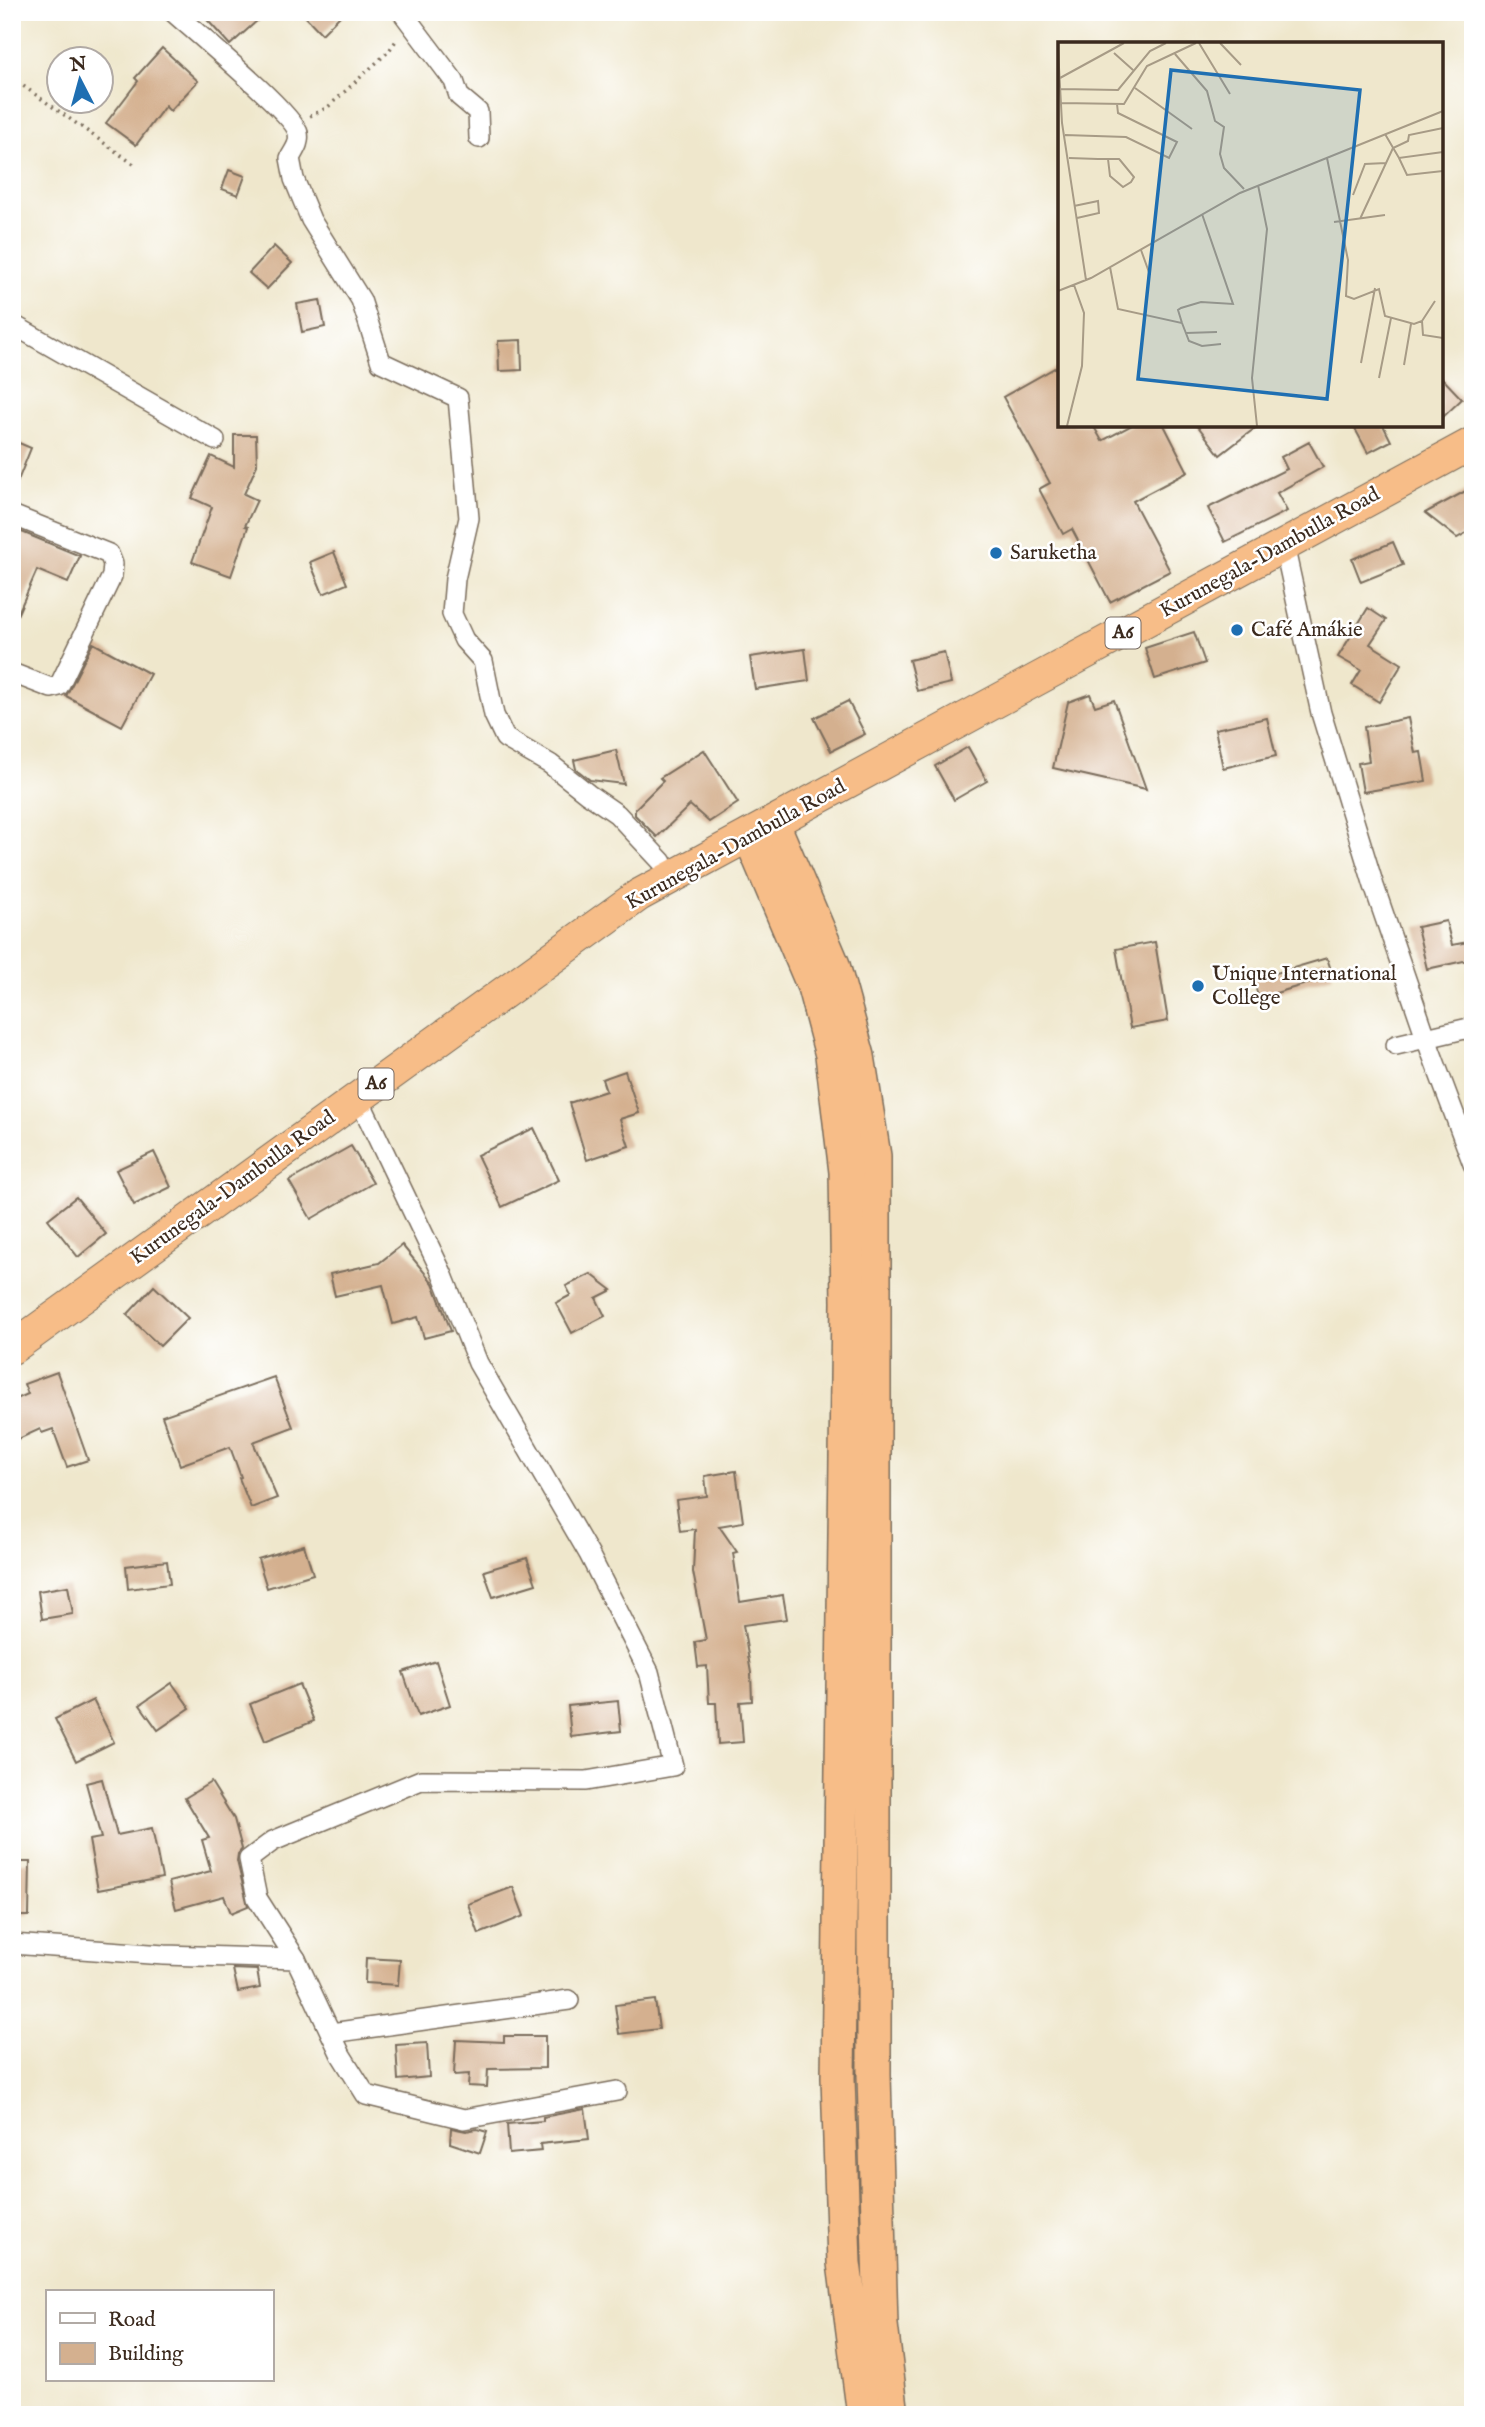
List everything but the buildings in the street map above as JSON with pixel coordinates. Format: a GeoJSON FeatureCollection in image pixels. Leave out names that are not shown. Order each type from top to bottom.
{"type":"FeatureCollection","features":[{"type":"Feature","properties":{"kind":"highway","name":"Kurunegala-Dambulla Road"},"geometry":{"type":"LineString","coordinates":[[12,1348],[639,895],[1473,443]]}},
{"type":"Feature","properties":{"kind":"highway"},"geometry":{"type":"LineString","coordinates":[[762,830],[814,987],[832,1055],[846,1172],[848,1302],[838,2078],[845,2263],[864,2415]]}},
{"type":"Feature","properties":{"kind":"highway"},"geometry":{"type":"LineString","coordinates":[[762,830],[833,965],[858,1056],[874,1157],[874,2075],[881,2325],[892,2415]]}},
{"type":"Feature","properties":{"kind":"street"},"geometry":{"type":"LineString","coordinates":[[173,12],[264,93],[298,130],[299,143],[290,158],[295,179],[311,220],[361,300],[381,362],[458,398],[469,518],[455,579],[452,614],[464,640],[483,661],[494,715],[505,738],[550,764],[617,814],[663,862]]}},
{"type":"Feature","properties":{"kind":"street"},"geometry":{"type":"LineString","coordinates":[[407,18],[454,81],[459,96],[478,112],[479,138]]}},
{"type":"Feature","properties":{"kind":"street"},"geometry":{"type":"LineString","coordinates":[[12,324],[215,440]]}},
{"type":"Feature","properties":{"kind":"street"},"geometry":{"type":"LineString","coordinates":[[12,515],[109,554],[113,564],[112,576],[59,685],[51,688],[12,673]]}},
{"type":"Feature","properties":{"kind":"street"},"geometry":{"type":"LineString","coordinates":[[1284,545],[1321,713],[1374,886],[1473,1164]]}},
{"type":"Feature","properties":{"kind":"street"},"geometry":{"type":"LineString","coordinates":[[1396,1045],[1473,1027]]}},
{"type":"Feature","properties":{"kind":"street"},"geometry":{"type":"LineString","coordinates":[[359,1097],[442,1273],[478,1363],[589,1554],[649,1672],[673,1766],[586,1781],[421,1780],[273,1841],[248,1860],[257,1898],[296,1959],[341,2055],[366,2095],[464,2119],[617,2091]]}},
{"type":"Feature","properties":{"kind":"street"},"geometry":{"type":"LineString","coordinates":[[12,1944],[164,1955],[296,1959]]}},
{"type":"Feature","properties":{"kind":"street"},"geometry":{"type":"LineString","coordinates":[[331,2033],[569,2000]]}},
{"type":"Feature","properties":{"kind":"path"},"geometry":{"type":"LineString","coordinates":[[294,125],[328,107],[388,51],[407,18]]}},
{"type":"Feature","properties":{"kind":"path"},"geometry":{"type":"LineString","coordinates":[[12,78],[135,165]]}},
{"type":"Feature","properties":{"kind":"place","name":"Saruketha"},"geometry":{"type":"Point","coordinates":[996,553]}},
{"type":"Feature","properties":{"kind":"place","name":"Café Amákie"},"geometry":{"type":"Point","coordinates":[1237,630]}},
{"type":"Feature","properties":{"kind":"place","name":"Unique International College"},"geometry":{"type":"Point","coordinates":[1198,986]}}]}
